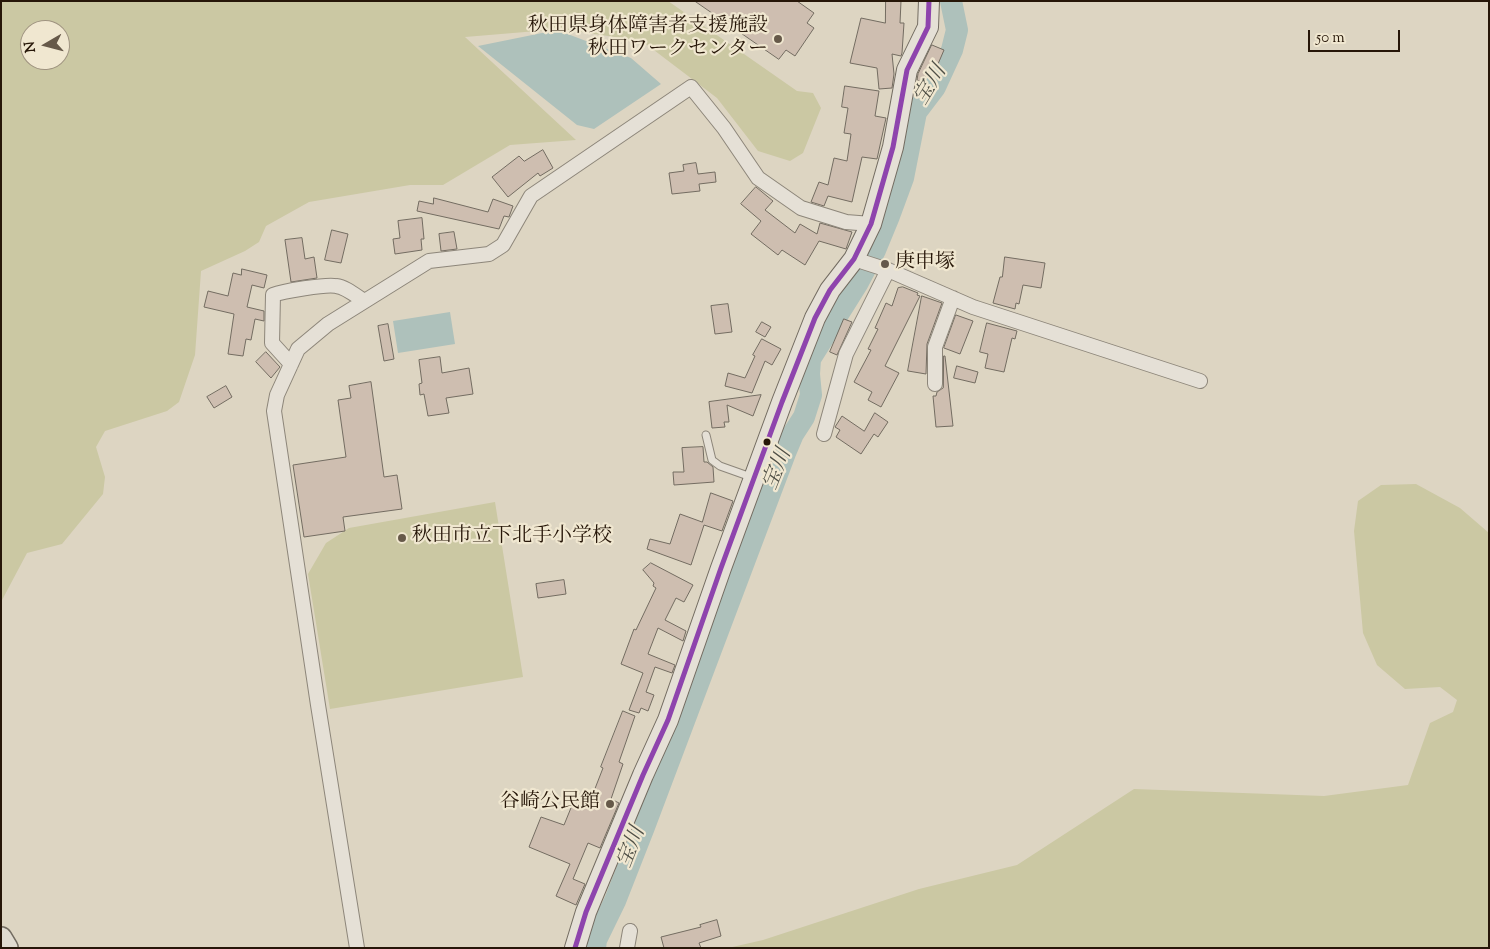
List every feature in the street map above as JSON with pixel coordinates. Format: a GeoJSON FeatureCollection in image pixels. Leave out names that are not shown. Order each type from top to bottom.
{"type":"FeatureCollection","features":[{"type":"Feature","properties":{"kind":"main road"},"geometry":{"type":"LineString","coordinates":[[1,938],[7,948]]}},
{"type":"Feature","properties":{"kind":"street"},"geometry":{"type":"LineString","coordinates":[[575,948],[586,912],[668,720],[704,613],[815,318],[830,290],[857,260],[871,224],[893,147],[907,70],[928,27],[929,1]]}},
{"type":"Feature","properties":{"kind":"street"},"geometry":{"type":"LineString","coordinates":[[357,948],[274,411],[277,395],[298,349],[328,324],[429,261],[489,254],[497,250],[503,245],[531,196],[691,87],[724,128],[758,178],[801,208],[846,222],[871,224]]}},
{"type":"Feature","properties":{"kind":"street"},"geometry":{"type":"LineString","coordinates":[[857,260],[884,268],[973,308],[1200,381]]}},
{"type":"Feature","properties":{"kind":"street"},"geometry":{"type":"LineString","coordinates":[[824,434],[846,354],[884,268]]}},
{"type":"Feature","properties":{"kind":"street"},"geometry":{"type":"LineString","coordinates":[[291,364],[272,343],[273,294],[282,291],[336,286],[350,292],[364,302]]}},
{"type":"Feature","properties":{"kind":"street"},"geometry":{"type":"LineString","coordinates":[[935,384],[935,347],[952,298]]}},
{"type":"Feature","properties":{"kind":"street"},"geometry":{"type":"LineString","coordinates":[[627,948],[630,931]]}},
{"type":"Feature","properties":{"kind":"lane"},"geometry":{"type":"LineString","coordinates":[[706,435],[712,460],[720,466],[754,478]]}},
{"type":"Feature","properties":{"kind":"shaded area"},"geometry":{"type":"Polygon","coordinates":[[[1,1],[668,1],[797,91],[813,93],[821,108],[803,153],[790,161],[758,151],[717,98],[642,41],[561,29],[465,37],[576,140],[510,145],[443,185],[410,185],[309,202],[266,226],[259,242],[245,251],[201,271],[195,355],[179,402],[167,411],[105,431],[96,447],[105,477],[103,494],[62,544],[27,553],[1,602],[1,1]]]}},
{"type":"Feature","properties":{"kind":"shaded area"},"geometry":{"type":"Polygon","coordinates":[[[557,30],[631,58],[661,84],[594,129],[577,125],[478,46],[557,30]]]}},
{"type":"Feature","properties":{"kind":"shaded area"},"geometry":{"type":"Polygon","coordinates":[[[450,312],[455,344],[398,353],[393,321],[450,312]]]}},
{"type":"Feature","properties":{"kind":"shaded area"},"geometry":{"type":"Polygon","coordinates":[[[1416,484],[1460,508],[1489,533],[1489,948],[728,948],[763,940],[919,889],[1017,865],[1134,789],[1324,796],[1408,785],[1430,723],[1453,712],[1457,700],[1440,687],[1405,689],[1377,665],[1363,633],[1354,531],[1358,501],[1381,485],[1416,484]]]}},
{"type":"Feature","properties":{"kind":"shaded area"},"geometry":{"type":"Polygon","coordinates":[[[495,502],[523,677],[330,709],[308,574],[326,543],[349,528],[495,502]]]}},
{"type":"Feature","properties":{"kind":"building","name":"秋田県身体障害者支援施設 秋田ワークセンター"},"geometry":{"type":"Polygon","coordinates":[[[695,1],[797,1],[814,13],[807,23],[814,28],[795,56],[786,50],[779,59],[695,1]]]}},
{"type":"Feature","properties":{"kind":"building"},"geometry":{"type":"Polygon","coordinates":[[[886,1],[901,1],[900,23],[904,23],[902,53],[901,56],[892,54],[894,74],[892,88],[879,89],[877,68],[850,63],[861,18],[885,23],[886,1]]]}},
{"type":"Feature","properties":{"kind":"building"},"geometry":{"type":"Polygon","coordinates":[[[932,45],[944,50],[938,64],[932,62],[923,83],[917,80],[918,74],[932,45]]]}},
{"type":"Feature","properties":{"kind":"building"},"geometry":{"type":"Polygon","coordinates":[[[845,86],[879,91],[875,116],[886,118],[877,159],[862,157],[852,202],[828,196],[824,206],[811,202],[819,182],[828,185],[834,158],[847,161],[851,134],[844,133],[848,108],[842,107],[845,86]]]}},
{"type":"Feature","properties":{"kind":"building"},"geometry":{"type":"Polygon","coordinates":[[[543,150],[553,168],[540,176],[538,173],[508,197],[492,177],[519,156],[524,161],[543,150]]]}},
{"type":"Feature","properties":{"kind":"building"},"geometry":{"type":"Polygon","coordinates":[[[696,163],[698,174],[715,172],[716,182],[699,184],[700,191],[672,194],[669,173],[684,171],[683,165],[696,163]]]}},
{"type":"Feature","properties":{"kind":"building"},"geometry":{"type":"Polygon","coordinates":[[[756,187],[773,201],[765,210],[795,233],[800,224],[817,234],[820,223],[852,232],[846,249],[819,241],[805,265],[782,250],[778,255],[751,234],[761,221],[741,204],[756,187]]]}},
{"type":"Feature","properties":{"kind":"building"},"geometry":{"type":"Polygon","coordinates":[[[434,198],[488,212],[493,199],[513,206],[509,217],[504,216],[499,229],[417,211],[419,201],[433,204],[434,198]]]}},
{"type":"Feature","properties":{"kind":"building"},"geometry":{"type":"Polygon","coordinates":[[[422,218],[424,239],[421,239],[422,250],[395,254],[393,239],[400,238],[398,221],[422,218]]]}},
{"type":"Feature","properties":{"kind":"building"},"geometry":{"type":"Polygon","coordinates":[[[332,230],[348,234],[341,263],[325,260],[332,230]]]}},
{"type":"Feature","properties":{"kind":"building"},"geometry":{"type":"Polygon","coordinates":[[[454,232],[457,249],[441,251],[439,234],[454,232]]]}},
{"type":"Feature","properties":{"kind":"building"},"geometry":{"type":"Polygon","coordinates":[[[302,238],[305,259],[314,257],[317,278],[291,282],[285,240],[302,238]]]}},
{"type":"Feature","properties":{"kind":"building"},"geometry":{"type":"Polygon","coordinates":[[[1005,257],[1045,263],[1041,288],[1023,285],[1019,304],[1016,303],[1015,309],[993,303],[1000,277],[1002,277],[1005,257]]]}},
{"type":"Feature","properties":{"kind":"building"},"geometry":{"type":"Polygon","coordinates":[[[242,269],[267,275],[264,288],[252,285],[247,307],[264,311],[264,321],[255,319],[251,340],[246,339],[243,356],[228,354],[234,314],[204,307],[208,291],[228,296],[233,273],[241,275],[242,269]]]}},
{"type":"Feature","properties":{"kind":"building"},"geometry":{"type":"Polygon","coordinates":[[[903,287],[918,293],[917,295],[920,296],[885,366],[899,373],[881,407],[868,400],[872,392],[854,382],[871,350],[868,349],[878,329],[875,328],[886,303],[892,306],[898,288],[903,287]]]}},
{"type":"Feature","properties":{"kind":"building"},"geometry":{"type":"Polygon","coordinates":[[[922,296],[942,303],[927,344],[926,374],[908,371],[922,296]]]}},
{"type":"Feature","properties":{"kind":"building"},"geometry":{"type":"Polygon","coordinates":[[[728,304],[732,332],[715,334],[711,306],[728,304]]]}},
{"type":"Feature","properties":{"kind":"building"},"geometry":{"type":"Polygon","coordinates":[[[956,315],[973,321],[960,354],[944,348],[956,315]]]}},
{"type":"Feature","properties":{"kind":"building"},"geometry":{"type":"Polygon","coordinates":[[[844,319],[852,322],[837,355],[830,352],[844,319]]]}},
{"type":"Feature","properties":{"kind":"building"},"geometry":{"type":"Polygon","coordinates":[[[762,322],[771,327],[765,337],[756,332],[762,322]]]}},
{"type":"Feature","properties":{"kind":"building"},"geometry":{"type":"Polygon","coordinates":[[[987,323],[1017,331],[1015,339],[1012,338],[1004,372],[985,368],[988,354],[980,352],[987,323]]]}},
{"type":"Feature","properties":{"kind":"building"},"geometry":{"type":"Polygon","coordinates":[[[388,324],[394,359],[384,361],[378,326],[388,324]]]}},
{"type":"Feature","properties":{"kind":"building"},"geometry":{"type":"Polygon","coordinates":[[[762,339],[781,349],[772,365],[765,361],[752,393],[725,386],[728,373],[745,378],[755,356],[753,355],[762,339]]]}},
{"type":"Feature","properties":{"kind":"building"},"geometry":{"type":"Polygon","coordinates":[[[266,352],[280,367],[271,378],[256,362],[266,352]]]}},
{"type":"Feature","properties":{"kind":"building"},"geometry":{"type":"Polygon","coordinates":[[[944,356],[953,426],[936,427],[933,396],[936,396],[937,392],[943,388],[944,356]]]}},
{"type":"Feature","properties":{"kind":"building"},"geometry":{"type":"Polygon","coordinates":[[[440,357],[442,373],[469,368],[473,394],[446,398],[449,413],[428,416],[424,394],[420,395],[419,384],[422,383],[419,360],[440,357]]]}},
{"type":"Feature","properties":{"kind":"building"},"geometry":{"type":"Polygon","coordinates":[[[957,366],[978,372],[975,383],[954,378],[957,366]]]}},
{"type":"Feature","properties":{"kind":"building"},"geometry":{"type":"Polygon","coordinates":[[[371,382],[384,477],[397,475],[402,509],[343,517],[345,531],[304,537],[293,465],[346,457],[338,400],[351,398],[349,386],[371,382]]]}},
{"type":"Feature","properties":{"kind":"building"},"geometry":{"type":"Polygon","coordinates":[[[226,386],[232,397],[214,408],[207,397],[226,386]]]}},
{"type":"Feature","properties":{"kind":"building"},"geometry":{"type":"Polygon","coordinates":[[[761,395],[753,416],[727,405],[729,422],[724,422],[725,427],[712,428],[709,402],[761,395]]]}},
{"type":"Feature","properties":{"kind":"building"},"geometry":{"type":"Polygon","coordinates":[[[875,413],[888,422],[878,437],[874,434],[861,454],[836,437],[840,430],[835,427],[842,416],[864,431],[875,413]]]}},
{"type":"Feature","properties":{"kind":"building"},"geometry":{"type":"Polygon","coordinates":[[[703,447],[704,462],[713,467],[714,482],[674,485],[673,472],[684,472],[682,448],[703,447]]]}},
{"type":"Feature","properties":{"kind":"building"},"geometry":{"type":"Polygon","coordinates":[[[711,493],[733,501],[722,531],[704,525],[691,565],[647,549],[650,539],[670,544],[680,514],[702,522],[711,493]]]}},
{"type":"Feature","properties":{"kind":"building"},"geometry":{"type":"Polygon","coordinates":[[[651,563],[693,585],[684,602],[676,598],[665,620],[686,631],[683,641],[658,628],[648,654],[675,665],[672,673],[655,667],[646,692],[654,695],[648,711],[641,708],[639,713],[629,710],[643,673],[621,664],[634,629],[636,630],[656,588],[643,570],[651,563]]]}},
{"type":"Feature","properties":{"kind":"building"},"geometry":{"type":"Polygon","coordinates":[[[564,580],[566,594],[538,598],[536,584],[564,580]]]}},
{"type":"Feature","properties":{"kind":"building"},"geometry":{"type":"Polygon","coordinates":[[[623,711],[635,716],[619,762],[623,764],[611,799],[619,803],[600,848],[588,843],[573,879],[585,884],[576,905],[556,896],[570,864],[529,847],[541,817],[564,825],[575,798],[589,804],[623,711]]]}},
{"type":"Feature","properties":{"kind":"building"},"geometry":{"type":"Polygon","coordinates":[[[717,920],[721,936],[699,943],[701,948],[664,948],[661,937],[701,927],[700,925],[717,920]]]}},
{"type":"Feature","properties":{"kind":"waterway","name":"宝川"},"geometry":{"type":"LineString","coordinates":[[595,948],[596,940],[615,901],[644,827],[785,453],[793,434],[804,417],[811,395],[810,359],[857,284],[875,250],[903,178],[916,112],[935,87],[952,50],[957,30],[951,1]]}},
{"type":"Feature","properties":{"kind":"transit line"},"geometry":{"type":"LineString","coordinates":[[575,948],[586,912],[668,720],[721,568],[815,318],[830,290],[854,259],[871,224],[893,147],[907,70],[928,27],[929,1]]}},
{"type":"Feature","properties":{"kind":"place","name":"秋田県身体障害者支援施設 秋田ワークセンター"},"geometry":{"type":"Point","coordinates":[778,39]}},
{"type":"Feature","properties":{"kind":"place","name":"庚申塚"},"geometry":{"type":"Point","coordinates":[885,264]}},
{"type":"Feature","properties":{"kind":"place","name":"秋田市立下北手小学校"},"geometry":{"type":"Point","coordinates":[402,538]}},
{"type":"Feature","properties":{"kind":"place","name":"谷崎公民館"},"geometry":{"type":"Point","coordinates":[610,804]}}]}
